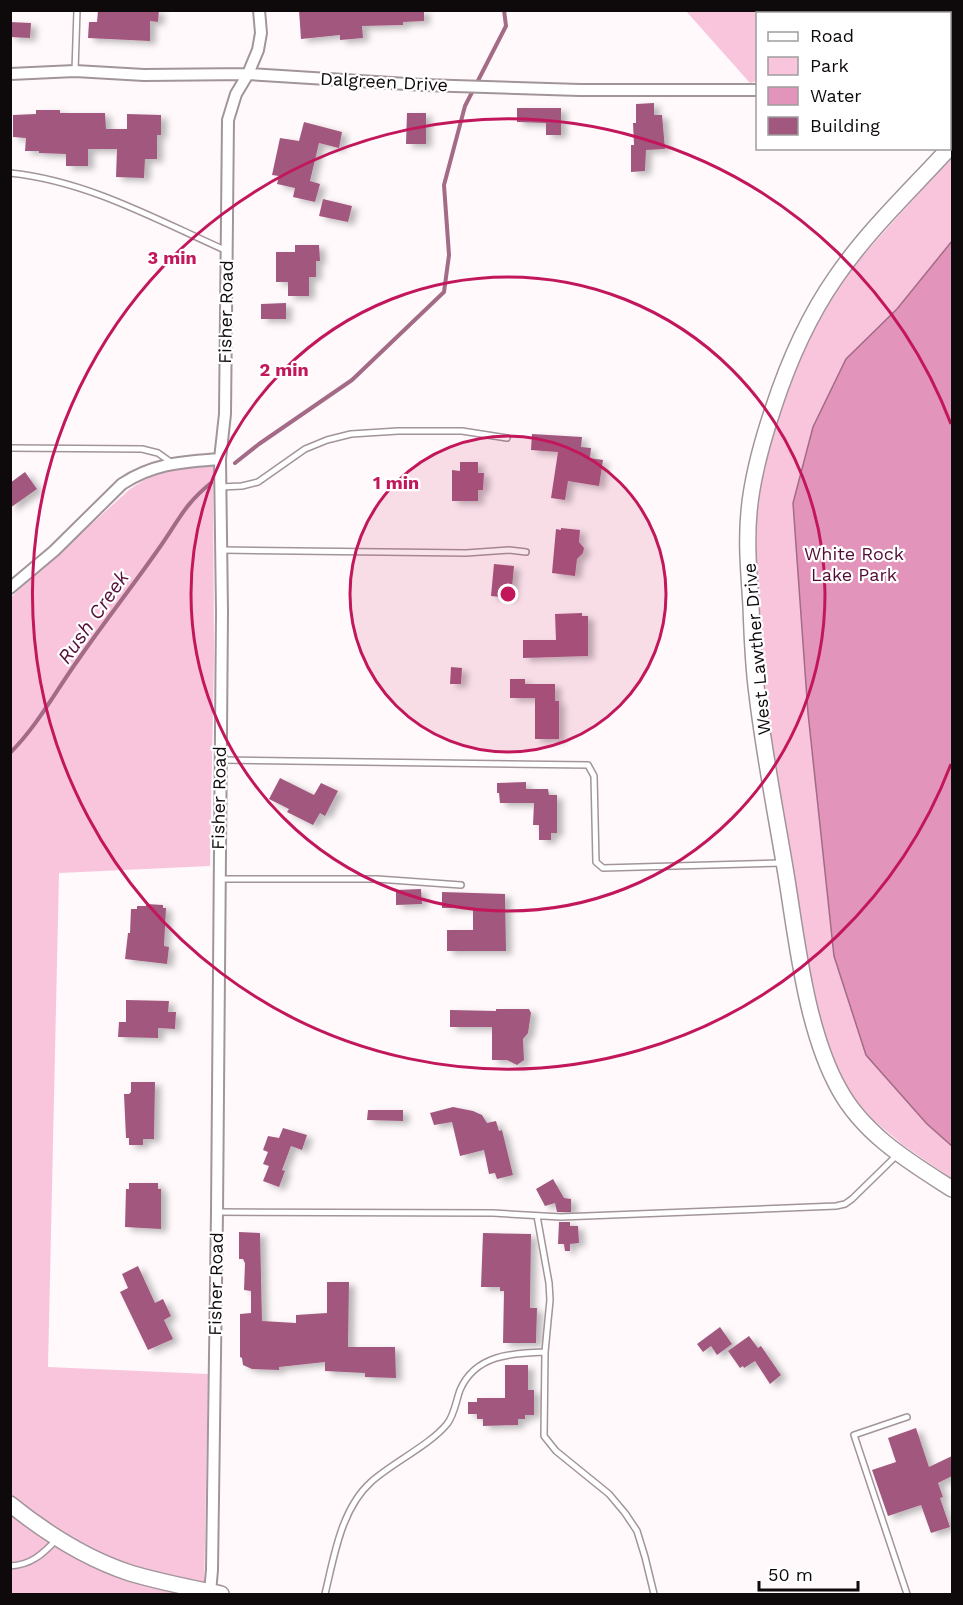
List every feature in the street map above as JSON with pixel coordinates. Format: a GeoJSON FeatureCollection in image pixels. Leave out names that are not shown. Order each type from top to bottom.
{"type":"FeatureCollection","features":[{"type":"Feature","properties":{"kind":"street","name":"Fisher Road"},"geometry":{"type":"LineString","coordinates":[[215,1593],[212,1570],[222,550],[220,459],[225,414],[228,120],[236,94],[258,50],[261,33],[259,10]]}},
{"type":"Feature","properties":{"kind":"street","name":"Dalgreen Drive"},"geometry":{"type":"LineString","coordinates":[[10,74],[75,72],[144,75],[248,74],[501,88],[756,90]]}},
{"type":"Feature","properties":{"kind":"street","name":"West Lawther Drive"},"geometry":{"type":"LineString","coordinates":[[948,150],[859,246],[825,293],[807,324],[773,408],[758,459],[748,513],[748,568],[757,693],[802,967],[817,1036],[827,1065],[840,1091],[857,1116],[879,1139],[898,1154],[952,1188]]}},
{"type":"Feature","properties":{"kind":"street"},"geometry":{"type":"LineString","coordinates":[[10,588],[54,551],[122,484],[144,472],[172,463],[220,459]]}},
{"type":"Feature","properties":{"kind":"street"},"geometry":{"type":"LineString","coordinates":[[10,1504],[58,1538],[91,1557],[129,1573],[215,1593]]}},
{"type":"Feature","properties":{"kind":"lane"},"geometry":{"type":"LineString","coordinates":[[75,72],[76,10]]}},
{"type":"Feature","properties":{"kind":"lane"},"geometry":{"type":"LineString","coordinates":[[10,173],[29,175],[102,194],[227,251]]}},
{"type":"Feature","properties":{"kind":"lane"},"geometry":{"type":"LineString","coordinates":[[221,487],[242,486],[258,482],[306,449],[327,440],[351,434],[462,431],[507,438]]}},
{"type":"Feature","properties":{"kind":"lane"},"geometry":{"type":"LineString","coordinates":[[10,448],[142,449],[158,453],[172,463]]}},
{"type":"Feature","properties":{"kind":"lane"},"geometry":{"type":"LineString","coordinates":[[222,550],[454,553],[510,550],[526,552]]}},
{"type":"Feature","properties":{"kind":"lane"},"geometry":{"type":"LineString","coordinates":[[220,760],[588,765],[594,776],[596,862],[603,868],[784,863]]}},
{"type":"Feature","properties":{"kind":"lane"},"geometry":{"type":"LineString","coordinates":[[218,879],[377,879],[461,885]]}},
{"type":"Feature","properties":{"kind":"lane"},"geometry":{"type":"LineString","coordinates":[[217,1212],[493,1213],[537,1216],[836,1206],[852,1199],[898,1154]]}},
{"type":"Feature","properties":{"kind":"lane"},"geometry":{"type":"LineString","coordinates":[[537,1216],[549,1292],[545,1352],[544,1436],[556,1451],[609,1494],[637,1531],[654,1594]]}},
{"type":"Feature","properties":{"kind":"lane"},"geometry":{"type":"LineString","coordinates":[[325,1594],[342,1530],[353,1506],[370,1483],[448,1424],[463,1382],[484,1361],[512,1353],[545,1352]]}},
{"type":"Feature","properties":{"kind":"lane"},"geometry":{"type":"LineString","coordinates":[[907,1418],[854,1436],[908,1594]]}},
{"type":"Feature","properties":{"kind":"lane"},"geometry":{"type":"LineString","coordinates":[[10,1566],[33,1561],[58,1538]]}},
{"type":"Feature","properties":{"kind":"green space"},"geometry":{"type":"Polygon","coordinates":[[[686,11],[869,11],[756,12],[756,81],[750,83],[686,11]]]}},
{"type":"Feature","properties":{"kind":"green space","name":"White Rock Lake Park"},"geometry":{"type":"Polygon","coordinates":[[[952,156],[952,1179],[903,1145],[872,1119],[846,1088],[829,1053],[810,982],[762,694],[754,600],[758,493],[776,406],[832,290],[952,156]]]}},
{"type":"Feature","properties":{"kind":"green space"},"geometry":{"type":"Polygon","coordinates":[[[190,466],[213,466],[214,656],[210,866],[59,873],[48,1367],[208,1374],[204,1594],[11,1594],[11,597],[130,489],[158,474],[190,466]]]}},
{"type":"Feature","properties":{"kind":"water","name":"White Rock Lake Park"},"geometry":{"type":"Polygon","coordinates":[[[952,241],[952,1146],[927,1124],[866,1055],[834,956],[808,713],[793,503],[813,427],[846,359],[897,309],[952,241]]]}},
{"type":"Feature","properties":{"kind":"building"},"geometry":{"type":"Polygon","coordinates":[[[98,10],[159,10],[158,22],[150,21],[150,41],[88,38],[89,22],[97,22],[98,10]]]}},
{"type":"Feature","properties":{"kind":"building"},"geometry":{"type":"Polygon","coordinates":[[[299,10],[424,10],[424,21],[403,22],[403,25],[362,26],[363,38],[340,40],[340,35],[301,39],[299,10]]]}},
{"type":"Feature","properties":{"kind":"building"},"geometry":{"type":"Polygon","coordinates":[[[10,22],[31,23],[30,38],[10,37],[10,22]]]}},
{"type":"Feature","properties":{"kind":"building"},"geometry":{"type":"Polygon","coordinates":[[[654,103],[654,115],[662,115],[665,149],[646,150],[645,171],[631,172],[631,145],[634,145],[633,123],[636,123],[636,104],[654,103]]]}},
{"type":"Feature","properties":{"kind":"building"},"geometry":{"type":"Polygon","coordinates":[[[517,108],[561,108],[561,135],[546,135],[546,123],[517,122],[517,108]]]}},
{"type":"Feature","properties":{"kind":"building"},"geometry":{"type":"Polygon","coordinates":[[[36,110],[60,110],[60,113],[105,113],[106,129],[127,129],[127,114],[161,115],[161,135],[157,135],[157,159],[145,159],[144,178],[116,177],[117,149],[88,149],[88,166],[66,166],[66,154],[25,151],[26,138],[13,137],[13,115],[36,114],[36,110]]]}},
{"type":"Feature","properties":{"kind":"building"},"geometry":{"type":"Polygon","coordinates":[[[407,113],[426,113],[426,144],[406,144],[407,113]]]}},
{"type":"Feature","properties":{"kind":"building"},"geometry":{"type":"Polygon","coordinates":[[[304,122],[342,132],[339,148],[319,143],[310,181],[320,184],[315,202],[293,197],[295,188],[277,184],[279,176],[272,175],[280,138],[299,141],[304,122]]]}},
{"type":"Feature","properties":{"kind":"building"},"geometry":{"type":"Polygon","coordinates":[[[323,199],[352,206],[348,222],[319,216],[323,199]]]}},
{"type":"Feature","properties":{"kind":"building"},"geometry":{"type":"Polygon","coordinates":[[[295,245],[319,245],[320,261],[316,261],[316,277],[309,277],[309,296],[288,296],[288,282],[276,282],[276,252],[295,252],[295,245]]]}},
{"type":"Feature","properties":{"kind":"building"},"geometry":{"type":"Polygon","coordinates":[[[286,303],[286,319],[261,319],[261,304],[286,303]]]}},
{"type":"Feature","properties":{"kind":"building"},"geometry":{"type":"Polygon","coordinates":[[[532,434],[582,437],[581,447],[591,448],[590,458],[603,460],[599,486],[568,481],[565,500],[551,498],[558,452],[531,450],[532,434]]]}},
{"type":"Feature","properties":{"kind":"building"},"geometry":{"type":"Polygon","coordinates":[[[460,462],[478,462],[478,473],[484,473],[483,490],[478,490],[478,501],[452,501],[452,470],[460,471],[460,462]]]}},
{"type":"Feature","properties":{"kind":"building"},"geometry":{"type":"Polygon","coordinates":[[[25,472],[37,489],[10,508],[10,483],[25,472]]]}},
{"type":"Feature","properties":{"kind":"building"},"geometry":{"type":"Polygon","coordinates":[[[561,528],[580,530],[579,542],[584,548],[583,553],[577,559],[575,576],[552,573],[556,529],[561,530],[561,528]]]}},
{"type":"Feature","properties":{"kind":"building"},"geometry":{"type":"Polygon","coordinates":[[[494,564],[514,566],[511,598],[491,596],[494,564]]]}},
{"type":"Feature","properties":{"kind":"building"},"geometry":{"type":"Polygon","coordinates":[[[582,613],[582,616],[588,616],[588,656],[523,658],[523,640],[556,640],[555,614],[582,613]]]}},
{"type":"Feature","properties":{"kind":"building"},"geometry":{"type":"Polygon","coordinates":[[[451,667],[462,668],[461,684],[450,684],[451,667]]]}},
{"type":"Feature","properties":{"kind":"building"},"geometry":{"type":"Polygon","coordinates":[[[510,679],[525,679],[525,684],[555,684],[555,701],[559,701],[559,739],[535,739],[535,698],[510,698],[510,679]]]}},
{"type":"Feature","properties":{"kind":"building"},"geometry":{"type":"Polygon","coordinates":[[[280,778],[314,795],[321,783],[338,791],[325,816],[320,813],[313,825],[287,812],[289,809],[269,799],[280,778]]]}},
{"type":"Feature","properties":{"kind":"building"},"geometry":{"type":"Polygon","coordinates":[[[526,782],[526,789],[548,789],[549,795],[557,795],[557,833],[551,833],[551,840],[539,840],[539,825],[533,825],[534,803],[500,803],[497,783],[526,782]]]}},
{"type":"Feature","properties":{"kind":"building"},"geometry":{"type":"Polygon","coordinates":[[[421,889],[422,904],[396,905],[396,890],[421,889]]]}},
{"type":"Feature","properties":{"kind":"building"},"geometry":{"type":"Polygon","coordinates":[[[442,892],[505,894],[506,951],[447,951],[447,930],[473,930],[473,908],[442,908],[442,892]]]}},
{"type":"Feature","properties":{"kind":"building"},"geometry":{"type":"Polygon","coordinates":[[[146,904],[163,905],[163,908],[166,908],[164,946],[169,947],[167,964],[125,959],[128,933],[130,933],[131,909],[146,906],[146,904]]]}},
{"type":"Feature","properties":{"kind":"building"},"geometry":{"type":"Polygon","coordinates":[[[126,1000],[169,1001],[168,1012],[176,1012],[175,1029],[158,1028],[158,1038],[118,1037],[119,1022],[126,1022],[126,1000]]]}},
{"type":"Feature","properties":{"kind":"building"},"geometry":{"type":"Polygon","coordinates":[[[496,1009],[529,1009],[531,1013],[528,1033],[523,1039],[524,1060],[517,1065],[507,1060],[492,1060],[492,1027],[450,1027],[450,1010],[496,1011],[496,1009]]]}},
{"type":"Feature","properties":{"kind":"building"},"geometry":{"type":"Polygon","coordinates":[[[131,1082],[155,1082],[154,1139],[143,1139],[143,1145],[129,1145],[129,1138],[126,1138],[124,1094],[131,1092],[131,1082]]]}},
{"type":"Feature","properties":{"kind":"building"},"geometry":{"type":"Polygon","coordinates":[[[453,1107],[482,1115],[487,1123],[496,1121],[499,1131],[502,1130],[513,1175],[497,1179],[495,1173],[489,1174],[484,1150],[460,1156],[452,1122],[434,1125],[430,1113],[453,1107]]]}},
{"type":"Feature","properties":{"kind":"building"},"geometry":{"type":"Polygon","coordinates":[[[368,1110],[403,1110],[403,1121],[367,1120],[368,1110]]]}},
{"type":"Feature","properties":{"kind":"building"},"geometry":{"type":"Polygon","coordinates":[[[283,1128],[307,1135],[302,1150],[291,1146],[282,1170],[285,1171],[279,1187],[263,1181],[269,1166],[263,1164],[268,1152],[263,1150],[268,1136],[279,1138],[283,1128]]]}},
{"type":"Feature","properties":{"kind":"building"},"geometry":{"type":"Polygon","coordinates":[[[553,1179],[564,1198],[571,1199],[571,1212],[557,1212],[555,1203],[545,1206],[536,1189],[553,1179]]]}},
{"type":"Feature","properties":{"kind":"building"},"geometry":{"type":"Polygon","coordinates":[[[129,1183],[158,1183],[158,1189],[161,1189],[161,1229],[125,1227],[126,1189],[129,1189],[129,1183]]]}},
{"type":"Feature","properties":{"kind":"building"},"geometry":{"type":"Polygon","coordinates":[[[559,1222],[570,1222],[570,1226],[578,1226],[579,1243],[570,1244],[570,1251],[565,1251],[564,1244],[558,1244],[559,1222]]]}},
{"type":"Feature","properties":{"kind":"building"},"geometry":{"type":"Polygon","coordinates":[[[239,1232],[260,1233],[262,1321],[296,1323],[296,1315],[327,1313],[327,1282],[349,1282],[348,1347],[395,1347],[396,1378],[365,1377],[365,1373],[325,1371],[325,1362],[279,1367],[279,1370],[252,1369],[243,1365],[240,1357],[240,1314],[251,1313],[251,1291],[244,1290],[245,1263],[243,1259],[239,1259],[239,1232]]]}},
{"type":"Feature","properties":{"kind":"building"},"geometry":{"type":"Polygon","coordinates":[[[483,1233],[531,1234],[530,1308],[537,1308],[536,1343],[503,1343],[504,1291],[500,1291],[500,1287],[481,1287],[483,1233]]]}},
{"type":"Feature","properties":{"kind":"building"},"geometry":{"type":"Polygon","coordinates":[[[138,1266],[155,1303],[163,1299],[171,1316],[164,1320],[173,1339],[148,1350],[120,1292],[128,1288],[122,1274],[138,1266]]]}},
{"type":"Feature","properties":{"kind":"building"},"geometry":{"type":"Polygon","coordinates":[[[720,1327],[732,1344],[717,1355],[711,1346],[703,1352],[697,1344],[720,1327]]]}},
{"type":"Feature","properties":{"kind":"building"},"geometry":{"type":"Polygon","coordinates":[[[749,1336],[758,1348],[761,1346],[781,1375],[770,1384],[755,1361],[740,1368],[728,1351],[749,1336]]]}},
{"type":"Feature","properties":{"kind":"building"},"geometry":{"type":"Polygon","coordinates":[[[505,1365],[528,1365],[528,1390],[534,1390],[534,1415],[525,1415],[525,1419],[518,1419],[518,1425],[483,1426],[483,1419],[477,1419],[477,1414],[468,1414],[468,1402],[477,1402],[477,1398],[505,1398],[505,1365]]]}},
{"type":"Feature","properties":{"kind":"building"},"geometry":{"type":"Polygon","coordinates":[[[916,1428],[929,1467],[952,1456],[952,1476],[938,1483],[943,1497],[940,1498],[950,1527],[931,1533],[921,1505],[888,1516],[872,1470],[896,1462],[888,1438],[916,1428]]]}},
{"type":"Feature","properties":{"kind":"waterway"},"geometry":{"type":"LineString","coordinates":[[235,463],[352,380],[444,292],[449,255],[444,185],[465,106],[506,26],[504,10]]}},
{"type":"Feature","properties":{"kind":"waterway","name":"Rush Creek"},"geometry":{"type":"LineString","coordinates":[[10,753],[38,720],[184,512],[211,483]]}}]}
